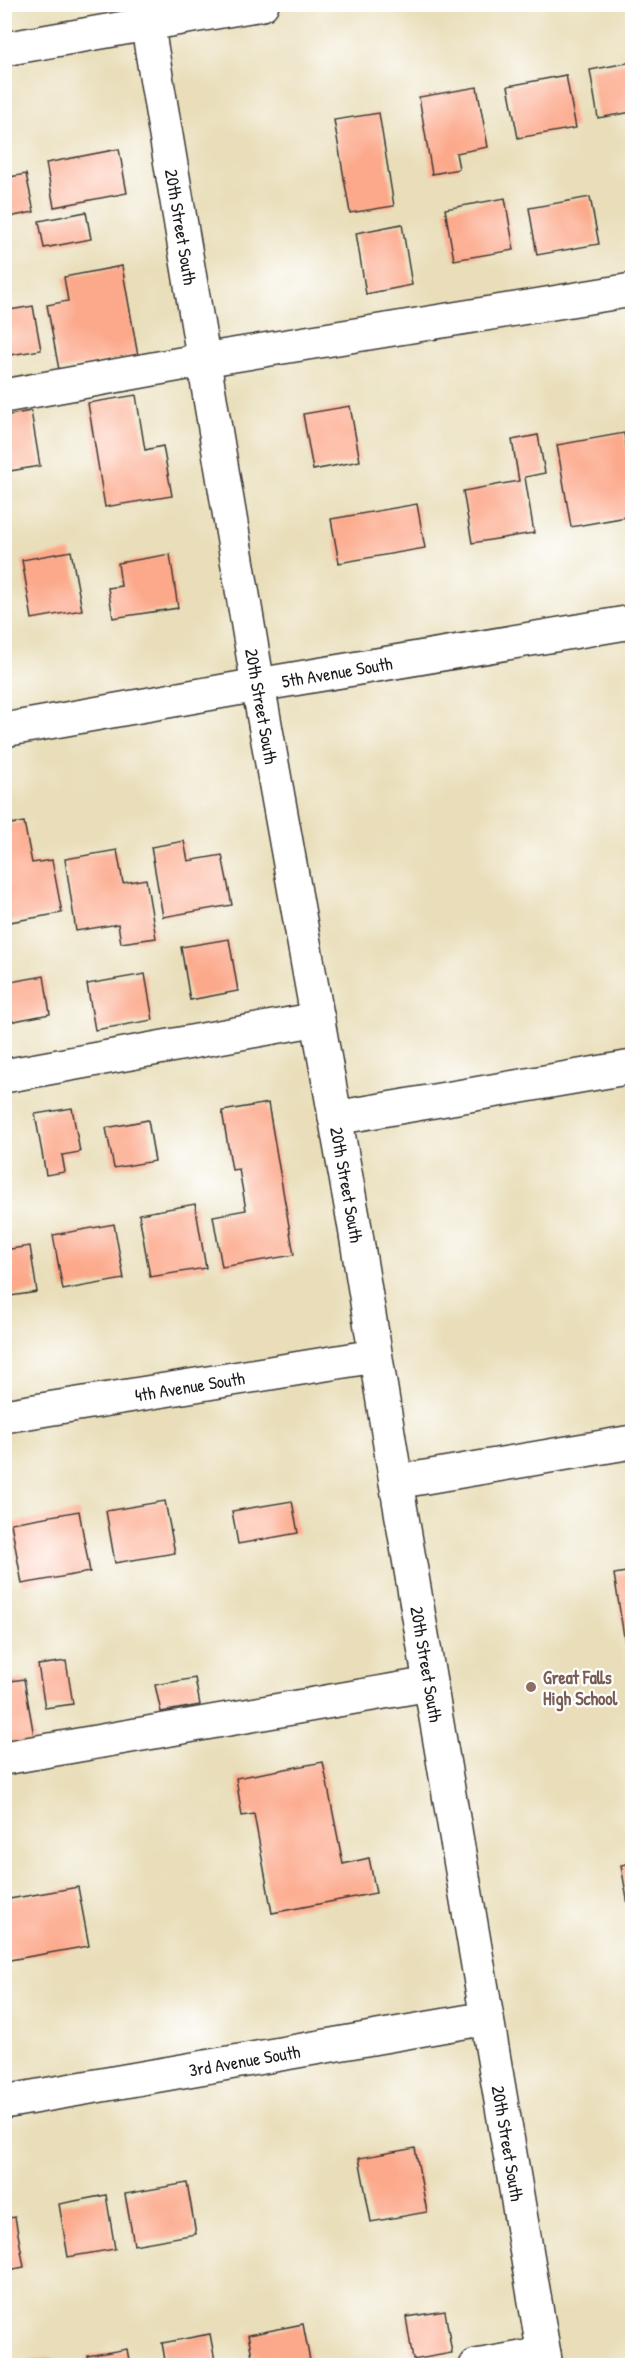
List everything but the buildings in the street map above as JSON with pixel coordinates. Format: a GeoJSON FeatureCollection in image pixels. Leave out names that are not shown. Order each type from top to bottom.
{"type":"FeatureCollection","features":[{"type":"Feature","properties":{"kind":"street"},"geometry":{"type":"LineString","coordinates":[[4,49],[146,14],[262,4]]}},
{"type":"Feature","properties":{"kind":"street","name":"20th Street South"},"geometry":{"type":"LineString","coordinates":[[146,14],[258,685],[355,1228],[545,2360]]}},
{"type":"Feature","properties":{"kind":"street"},"geometry":{"type":"LineString","coordinates":[[4,396],[203,360],[633,290]]}},
{"type":"Feature","properties":{"kind":"street","name":"5th Avenue South"},"geometry":{"type":"LineString","coordinates":[[4,730],[633,622]]}},
{"type":"Feature","properties":{"kind":"street"},"geometry":{"type":"LineString","coordinates":[[4,1076],[318,1019]]}},
{"type":"Feature","properties":{"kind":"street"},"geometry":{"type":"LineString","coordinates":[[335,1118],[633,1067]]}},
{"type":"Feature","properties":{"kind":"street","name":"4th Avenue South"},"geometry":{"type":"LineString","coordinates":[[4,1416],[375,1356]]}},
{"type":"Feature","properties":{"kind":"street"},"geometry":{"type":"LineString","coordinates":[[396,1482],[633,1442]]}},
{"type":"Feature","properties":{"kind":"street"},"geometry":{"type":"LineString","coordinates":[[4,1758],[430,1684]]}},
{"type":"Feature","properties":{"kind":"street","name":"3rd Avenue South"},"geometry":{"type":"LineString","coordinates":[[4,2102],[487,2018]]}},
{"type":"Feature","properties":{"kind":"street"},"geometry":{"type":"LineString","coordinates":[[476,2366],[545,2360]]}},
{"type":"Feature","properties":{"kind":"place","name":"Great Falls High School"},"geometry":{"type":"Point","coordinates":[531,1687]}}]}
